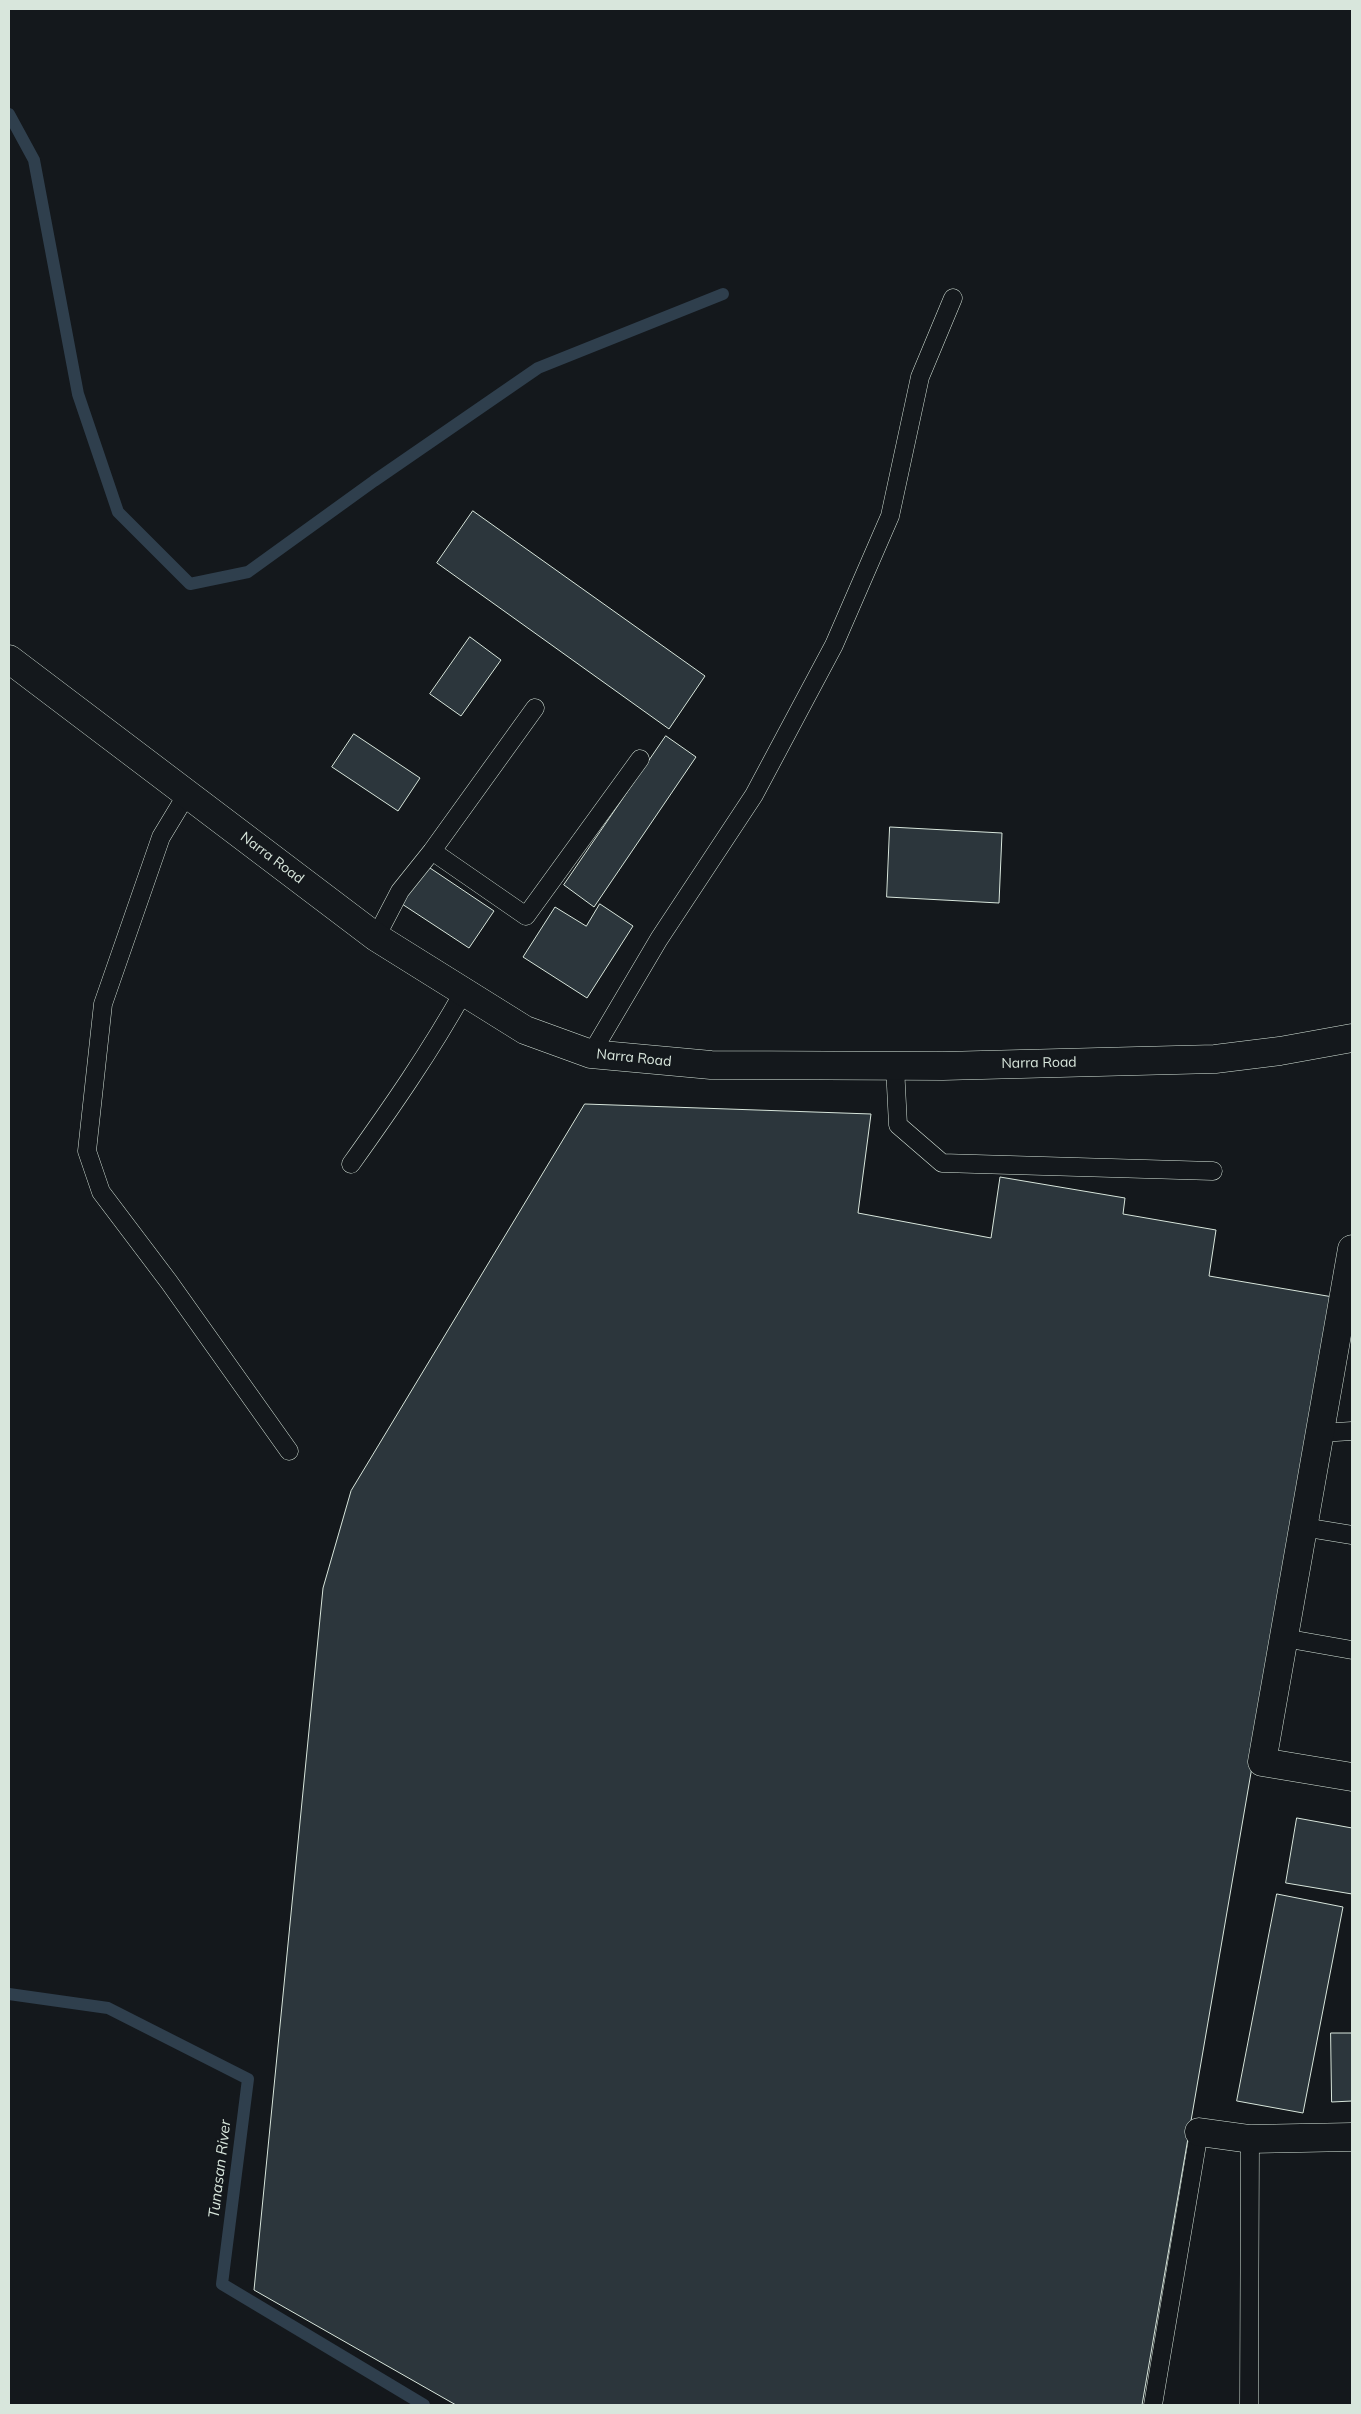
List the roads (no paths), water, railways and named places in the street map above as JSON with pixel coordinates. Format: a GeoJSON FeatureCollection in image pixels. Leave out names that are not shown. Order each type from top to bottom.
{"type":"FeatureCollection","features":[{"type":"Feature","properties":{"kind":"street","name":"Narra Road"},"geometry":{"type":"LineString","coordinates":[[9,659],[376,937],[525,1030],[591,1054],[711,1065],[894,1066],[1215,1059],[1280,1051],[1352,1038]]}},
{"type":"Feature","properties":{"kind":"street"},"geometry":{"type":"LineString","coordinates":[[1352,1249],[1262,1762],[1352,1777]]}},
{"type":"Feature","properties":{"kind":"street"},"geometry":{"type":"LineString","coordinates":[[1199,2132],[1250,2139],[1352,2137]]}},
{"type":"Feature","properties":{"kind":"lane"},"geometry":{"type":"LineString","coordinates":[[591,1054],[660,939],[754,795],[834,645],[890,516],[920,376],[953,298]]}},
{"type":"Feature","properties":{"kind":"lane"},"geometry":{"type":"LineString","coordinates":[[376,937],[400,891],[432,851],[536,708]]}},
{"type":"Feature","properties":{"kind":"lane"},"geometry":{"type":"LineString","coordinates":[[432,851],[526,916],[640,759]]}},
{"type":"Feature","properties":{"kind":"lane"},"geometry":{"type":"LineString","coordinates":[[187,794],[161,837],[103,1004],[87,1150],[101,1192],[169,1282],[289,1451]]}},
{"type":"Feature","properties":{"kind":"lane"},"geometry":{"type":"LineString","coordinates":[[351,1164],[414,1074],[464,991]]}},
{"type":"Feature","properties":{"kind":"lane"},"geometry":{"type":"LineString","coordinates":[[894,1066],[898,1125],[942,1163],[1213,1171]]}},
{"type":"Feature","properties":{"kind":"lane"},"geometry":{"type":"LineString","coordinates":[[1320,1433],[1352,1431]]}},
{"type":"Feature","properties":{"kind":"lane"},"geometry":{"type":"LineString","coordinates":[[1303,1527],[1352,1535]]}},
{"type":"Feature","properties":{"kind":"lane"},"geometry":{"type":"LineString","coordinates":[[1284,1638],[1352,1650]]}},
{"type":"Feature","properties":{"kind":"lane"},"geometry":{"type":"LineString","coordinates":[[1153,2405],[1199,2132]]}},
{"type":"Feature","properties":{"kind":"lane"},"geometry":{"type":"LineString","coordinates":[[1250,2139],[1250,2405]]}},
{"type":"Feature","properties":{"kind":"waterway"},"geometry":{"type":"LineString","coordinates":[[9,114],[34,160],[78,394],[118,512],[190,584],[248,572],[374,481],[538,368],[723,294]]}},
{"type":"Feature","properties":{"kind":"waterway","name":"Tunasan River"},"geometry":{"type":"LineString","coordinates":[[9,1994],[108,2008],[248,2079],[222,2284],[424,2405]]}}]}
